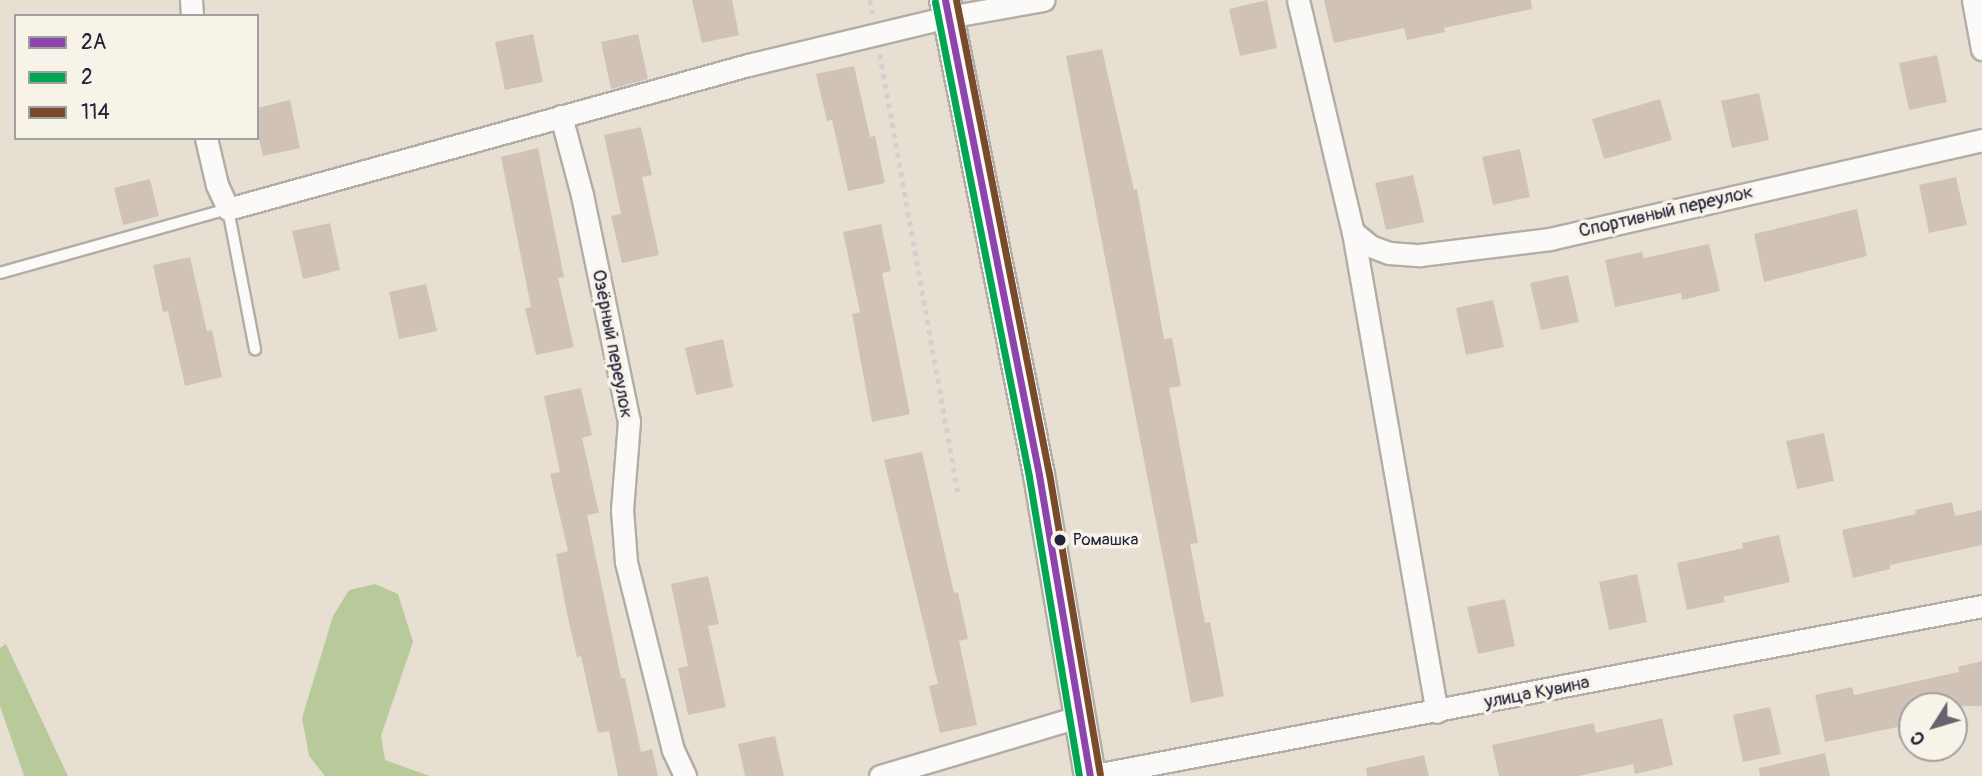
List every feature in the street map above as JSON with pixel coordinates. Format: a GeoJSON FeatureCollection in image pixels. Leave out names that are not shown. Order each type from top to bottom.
{"type":"FeatureCollection","features":[{"type":"Feature","properties":{"kind":"main road"},"geometry":{"type":"LineString","coordinates":[[947,8],[1039,475],[1090,776]]}},
{"type":"Feature","properties":{"kind":"street"},"geometry":{"type":"LineString","coordinates":[[206,140],[217,185],[229,209],[561,116],[876,34],[947,8],[1043,0]]}},
{"type":"Feature","properties":{"kind":"street"},"geometry":{"type":"LineString","coordinates":[[1298,0],[1353,232],[1437,712]]}},
{"type":"Feature","properties":{"kind":"street"},"geometry":{"type":"LineString","coordinates":[[1973,0],[1982,49]]}},
{"type":"Feature","properties":{"kind":"street","name":"Озёрный переулок"},"geometry":{"type":"LineString","coordinates":[[561,116],[582,195],[629,421],[622,510],[626,562],[673,750],[685,776]]}},
{"type":"Feature","properties":{"kind":"street","name":"Спортивный переулок"},"geometry":{"type":"LineString","coordinates":[[1353,232],[1370,246],[1389,253],[1420,255],[1550,239],[1982,140]]}},
{"type":"Feature","properties":{"kind":"street","name":"улица Кувина"},"geometry":{"type":"LineString","coordinates":[[1090,776],[1982,606]]}},
{"type":"Feature","properties":{"kind":"street"},"geometry":{"type":"LineString","coordinates":[[880,776],[1081,716]]}},
{"type":"Feature","properties":{"kind":"lane"},"geometry":{"type":"LineString","coordinates":[[0,273],[229,209],[255,349]]}},
{"type":"Feature","properties":{"kind":"path"},"geometry":{"type":"LineString","coordinates":[[870,0],[958,494]]}},
{"type":"Feature","properties":{"kind":"green space"},"geometry":{"type":"Polygon","coordinates":[[[375,584],[398,594],[413,642],[381,736],[385,760],[430,776],[325,776],[309,756],[302,718],[333,616],[349,590],[375,584]]]}},
{"type":"Feature","properties":{"kind":"green space"},"geometry":{"type":"Polygon","coordinates":[[[6,644],[68,776],[24,776],[0,706],[0,648],[6,644]]]}},
{"type":"Feature","properties":{"kind":"building"},"geometry":{"type":"Polygon","coordinates":[[[692,0],[732,0],[739,35],[702,43],[692,0]]]}},
{"type":"Feature","properties":{"kind":"building"},"geometry":{"type":"Polygon","coordinates":[[[1267,0],[1277,48],[1240,56],[1229,9],[1267,0]]]}},
{"type":"Feature","properties":{"kind":"building"},"geometry":{"type":"Polygon","coordinates":[[[1324,0],[1531,0],[1532,9],[1444,28],[1445,32],[1407,40],[1404,28],[1334,43],[1324,0]]]}},
{"type":"Feature","properties":{"kind":"building"},"geometry":{"type":"Polygon","coordinates":[[[533,34],[543,82],[505,90],[495,42],[533,34]]]}},
{"type":"Feature","properties":{"kind":"building"},"geometry":{"type":"Polygon","coordinates":[[[638,34],[648,79],[611,89],[601,42],[638,34]]]}},
{"type":"Feature","properties":{"kind":"building"},"geometry":{"type":"Polygon","coordinates":[[[1102,49],[1134,190],[1137,189],[1164,339],[1172,338],[1181,386],[1169,388],[1198,543],[1190,544],[1205,623],[1210,622],[1224,696],[1191,703],[1066,56],[1102,49]]]}},
{"type":"Feature","properties":{"kind":"building"},"geometry":{"type":"Polygon","coordinates":[[[1937,55],[1947,102],[1909,110],[1899,63],[1937,55]]]}},
{"type":"Feature","properties":{"kind":"building"},"geometry":{"type":"Polygon","coordinates":[[[854,66],[870,137],[875,136],[885,183],[848,191],[832,120],[827,121],[816,74],[854,66]]]}},
{"type":"Feature","properties":{"kind":"building"},"geometry":{"type":"Polygon","coordinates":[[[1759,93],[1769,140],[1732,148],[1721,101],[1759,93]]]}},
{"type":"Feature","properties":{"kind":"building"},"geometry":{"type":"Polygon","coordinates":[[[1660,99],[1672,140],[1604,159],[1592,119],[1660,99]]]}},
{"type":"Feature","properties":{"kind":"building"},"geometry":{"type":"Polygon","coordinates":[[[290,100],[300,148],[263,156],[259,139],[259,108],[290,100]]]}},
{"type":"Feature","properties":{"kind":"building"},"geometry":{"type":"Polygon","coordinates":[[[641,127],[652,175],[642,177],[659,255],[622,263],[611,216],[621,214],[604,135],[641,127]]]}},
{"type":"Feature","properties":{"kind":"building"},"geometry":{"type":"Polygon","coordinates":[[[538,148],[564,277],[558,278],[574,347],[536,355],[525,308],[531,307],[501,157],[538,148]]]}},
{"type":"Feature","properties":{"kind":"building"},"geometry":{"type":"Polygon","coordinates":[[[1520,149],[1530,197],[1493,205],[1482,157],[1520,149]]]}},
{"type":"Feature","properties":{"kind":"building"},"geometry":{"type":"Polygon","coordinates":[[[1413,175],[1424,222],[1386,230],[1375,183],[1413,175]]]}},
{"type":"Feature","properties":{"kind":"building"},"geometry":{"type":"Polygon","coordinates":[[[1956,177],[1967,225],[1929,233],[1919,185],[1956,177]]]}},
{"type":"Feature","properties":{"kind":"building"},"geometry":{"type":"Polygon","coordinates":[[[150,179],[159,216],[123,225],[114,188],[150,179]]]}},
{"type":"Feature","properties":{"kind":"building"},"geometry":{"type":"Polygon","coordinates":[[[1857,209],[1867,256],[1764,282],[1754,234],[1857,209]]]}},
{"type":"Feature","properties":{"kind":"building"},"geometry":{"type":"Polygon","coordinates":[[[330,223],[340,270],[303,279],[292,231],[330,223]]]}},
{"type":"Feature","properties":{"kind":"building"},"geometry":{"type":"Polygon","coordinates":[[[881,224],[891,271],[882,273],[910,414],[872,422],[852,314],[860,312],[843,232],[881,224]]]}},
{"type":"Feature","properties":{"kind":"building"},"geometry":{"type":"Polygon","coordinates":[[[1709,244],[1720,291],[1682,300],[1681,293],[1615,307],[1605,260],[1642,252],[1644,258],[1709,244]]]}},
{"type":"Feature","properties":{"kind":"building"},"geometry":{"type":"Polygon","coordinates":[[[190,257],[207,331],[212,330],[222,377],[185,386],[168,311],[163,312],[153,265],[190,257]]]}},
{"type":"Feature","properties":{"kind":"building"},"geometry":{"type":"Polygon","coordinates":[[[1568,275],[1579,322],[1541,330],[1530,283],[1568,275]]]}},
{"type":"Feature","properties":{"kind":"building"},"geometry":{"type":"Polygon","coordinates":[[[426,284],[437,331],[399,339],[389,292],[426,284]]]}},
{"type":"Feature","properties":{"kind":"building"},"geometry":{"type":"Polygon","coordinates":[[[1493,300],[1504,347],[1466,355],[1456,308],[1493,300]]]}},
{"type":"Feature","properties":{"kind":"building"},"geometry":{"type":"Polygon","coordinates":[[[723,339],[733,387],[696,395],[685,348],[723,339]]]}},
{"type":"Feature","properties":{"kind":"building"},"geometry":{"type":"Polygon","coordinates":[[[581,388],[592,435],[582,438],[599,513],[587,515],[621,678],[625,678],[641,752],[652,749],[658,776],[618,776],[609,731],[598,733],[581,656],[577,657],[566,609],[556,554],[568,551],[550,474],[560,472],[544,396],[581,388]]]}},
{"type":"Feature","properties":{"kind":"building"},"geometry":{"type":"Polygon","coordinates":[[[1824,433],[1834,481],[1797,489],[1786,441],[1824,433]]]}},
{"type":"Feature","properties":{"kind":"building"},"geometry":{"type":"Polygon","coordinates":[[[922,452],[954,593],[958,592],[968,639],[959,641],[977,725],[940,733],[929,686],[938,684],[884,460],[922,452]]]}},
{"type":"Feature","properties":{"kind":"building"},"geometry":{"type":"Polygon","coordinates":[[[1952,502],[1955,516],[1982,510],[1982,545],[1890,565],[1890,569],[1853,578],[1842,530],[1916,514],[1915,510],[1952,502]]]}},
{"type":"Feature","properties":{"kind":"building"},"geometry":{"type":"Polygon","coordinates":[[[1779,535],[1790,582],[1723,597],[1725,602],[1687,610],[1677,563],[1743,548],[1742,543],[1779,535]]]}},
{"type":"Feature","properties":{"kind":"building"},"geometry":{"type":"Polygon","coordinates":[[[1637,574],[1647,622],[1609,630],[1599,582],[1637,574]]]}},
{"type":"Feature","properties":{"kind":"building"},"geometry":{"type":"Polygon","coordinates":[[[708,576],[719,624],[708,626],[726,707],[688,715],[678,668],[688,666],[671,584],[708,576]]]}},
{"type":"Feature","properties":{"kind":"building"},"geometry":{"type":"Polygon","coordinates":[[[1505,599],[1515,646],[1478,654],[1467,607],[1505,599]]]}},
{"type":"Feature","properties":{"kind":"building"},"geometry":{"type":"Polygon","coordinates":[[[1982,661],[1982,706],[1968,706],[1968,692],[1898,692],[1898,727],[1825,742],[1815,695],[1852,687],[1854,695],[1959,672],[1958,667],[1982,661]]]}},
{"type":"Feature","properties":{"kind":"building"},"geometry":{"type":"Polygon","coordinates":[[[1770,707],[1781,754],[1743,762],[1733,715],[1770,707]]]}},
{"type":"Feature","properties":{"kind":"building"},"geometry":{"type":"Polygon","coordinates":[[[1662,718],[1673,765],[1635,774],[1633,764],[1579,776],[1499,776],[1492,745],[1594,723],[1596,733],[1662,718]]]}},
{"type":"Feature","properties":{"kind":"building"},"geometry":{"type":"Polygon","coordinates":[[[775,736],[784,776],[745,776],[738,744],[775,736]]]}},
{"type":"Feature","properties":{"kind":"building"},"geometry":{"type":"Polygon","coordinates":[[[1825,753],[1830,776],[1760,776],[1759,768],[1825,753]]]}},
{"type":"Feature","properties":{"kind":"building"},"geometry":{"type":"Polygon","coordinates":[[[1424,755],[1429,776],[1367,776],[1366,768],[1424,755]]]}},
{"type":"Feature","properties":{"kind":"transit line","name":"2А"},"geometry":{"type":"LineString","coordinates":[[945,0],[1039,475],[1090,776]]}},
{"type":"Feature","properties":{"kind":"transit line","name":"114"},"geometry":{"type":"LineString","coordinates":[[956,0],[1049,473],[1100,774]]}},
{"type":"Feature","properties":{"kind":"transit line","name":"2"},"geometry":{"type":"LineString","coordinates":[[935,2],[1029,477],[1079,776]]}},
{"type":"Feature","properties":{"kind":"place","name":"Ромашка"},"geometry":{"type":"Point","coordinates":[1060,540]}}]}
